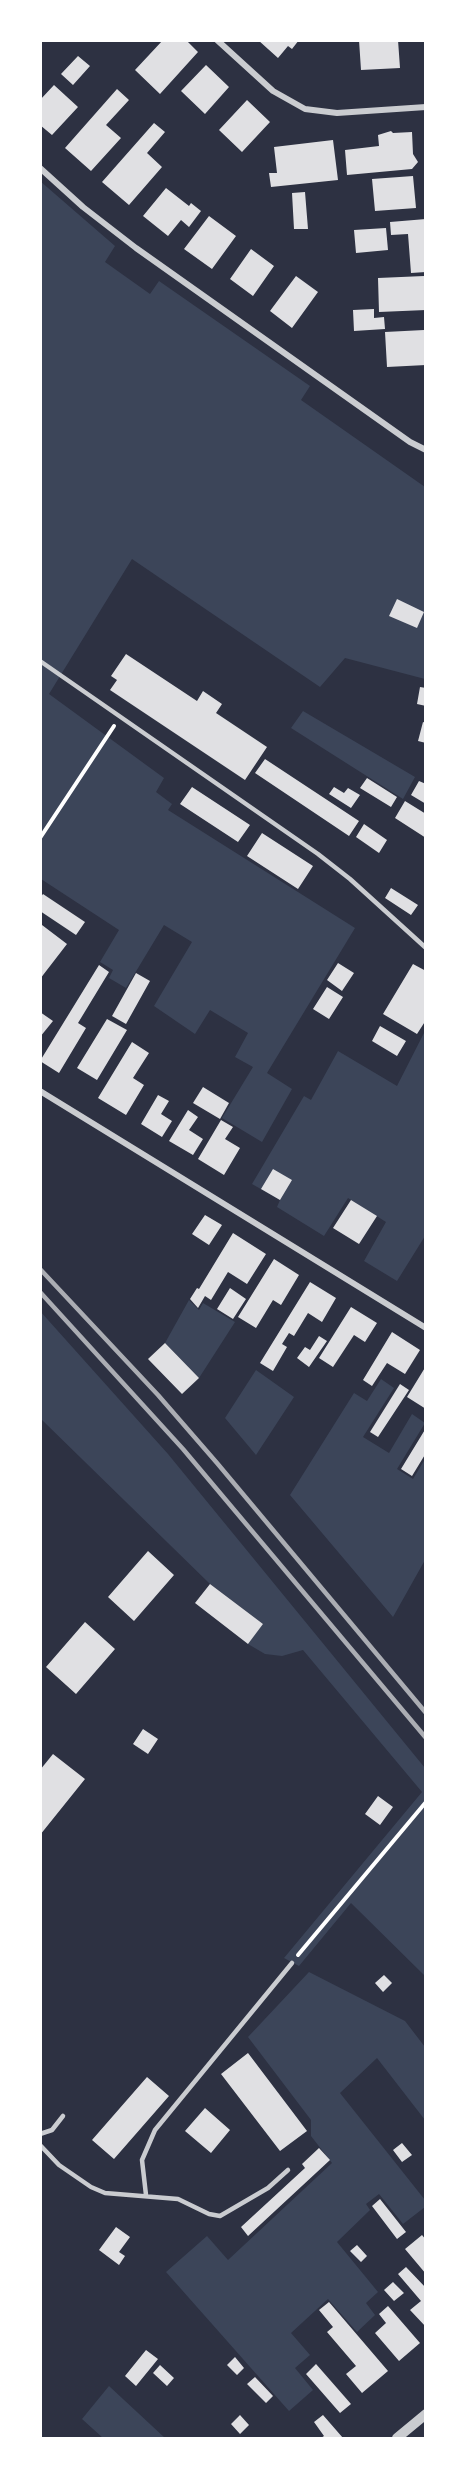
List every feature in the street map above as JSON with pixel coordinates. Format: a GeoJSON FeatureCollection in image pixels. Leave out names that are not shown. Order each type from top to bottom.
{"type":"FeatureCollection","features":[{"type":"Feature","properties":{"kind":"street"},"geometry":{"type":"LineString","coordinates":[[217,40],[273,91],[305,109],[337,113],[426,107]]}},
{"type":"Feature","properties":{"kind":"street"},"geometry":{"type":"LineString","coordinates":[[40,168],[83,207],[136,248],[401,435],[426,450]]}},
{"type":"Feature","properties":{"kind":"street"},"geometry":{"type":"LineString","coordinates":[[40,1091],[426,1328]]}},
{"type":"Feature","properties":{"kind":"street"},"geometry":{"type":"LineString","coordinates":[[397,2439],[426,2414]]}},
{"type":"Feature","properties":{"kind":"lane"},"geometry":{"type":"LineString","coordinates":[[40,661],[318,854],[350,879],[426,948]]}},
{"type":"Feature","properties":{"kind":"lane"},"geometry":{"type":"LineString","coordinates":[[146,2195],[142,2160],[155,2130],[292,1963]]}},
{"type":"Feature","properties":{"kind":"lane"},"geometry":{"type":"LineString","coordinates":[[40,2134],[52,2130],[63,2116]]}},
{"type":"Feature","properties":{"kind":"lane"},"geometry":{"type":"LineString","coordinates":[[40,2145],[58,2165],[91,2187],[105,2193],[178,2199],[209,2214],[220,2216],[268,2188],[288,2170]]}},
{"type":"Feature","properties":{"kind":"path"},"geometry":{"type":"LineString","coordinates":[[40,838],[119,717]]}},
{"type":"Feature","properties":{"kind":"path"},"geometry":{"type":"LineString","coordinates":[[292,1963],[426,1802]]}},
{"type":"Feature","properties":{"kind":"shaded area"},"geometry":{"type":"Polygon","coordinates":[[[40,181],[115,246],[105,262],[150,294],[159,281],[310,386],[301,400],[425,487],[425,679],[345,658],[320,687],[132,559],[49,694],[164,778],[156,792],[172,804],[168,810],[355,928],[267,1073],[292,1089],[262,1142],[222,1118],[253,1067],[235,1057],[248,1033],[210,1010],[195,1034],[154,1006],[192,942],[164,925],[126,988],[109,978],[113,970],[100,962],[119,930],[41,879],[40,181]]]}},
{"type":"Feature","properties":{"kind":"shaded area"},"geometry":{"type":"Polygon","coordinates":[[[303,711],[415,777],[403,799],[291,728],[303,711]]]}},
{"type":"Feature","properties":{"kind":"shaded area"},"geometry":{"type":"Polygon","coordinates":[[[425,1031],[425,1236],[397,1281],[364,1261],[386,1222],[348,1198],[324,1236],[277,1207],[280,1200],[252,1184],[304,1096],[311,1100],[338,1051],[397,1086],[425,1031]]]}},
{"type":"Feature","properties":{"kind":"shaded area"},"geometry":{"type":"Polygon","coordinates":[[[189,1300],[199,1310],[203,1303],[235,1322],[199,1378],[165,1343],[189,1300]]]}},
{"type":"Feature","properties":{"kind":"shaded area"},"geometry":{"type":"Polygon","coordinates":[[[40,1311],[168,1454],[425,1768],[425,1976],[351,1903],[299,1966],[284,1958],[422,1792],[303,1650],[282,1656],[265,1654],[248,1644],[263,1624],[210,1584],[41,1419],[40,1311]]]}},
{"type":"Feature","properties":{"kind":"shaded area"},"geometry":{"type":"Polygon","coordinates":[[[256,1370],[294,1397],[256,1455],[225,1418],[256,1370]]]}},
{"type":"Feature","properties":{"kind":"shaded area"},"geometry":{"type":"Polygon","coordinates":[[[381,1379],[394,1388],[363,1437],[389,1453],[412,1414],[425,1423],[397,1469],[413,1479],[425,1459],[425,1560],[393,1617],[290,1495],[354,1393],[367,1401],[381,1379]]]}},
{"type":"Feature","properties":{"kind":"shaded area"},"geometry":{"type":"Polygon","coordinates":[[[309,1972],[405,2021],[425,2047],[425,2120],[377,2058],[340,2093],[425,2200],[425,2207],[403,2224],[379,2194],[366,2204],[370,2210],[337,2242],[378,2292],[366,2303],[375,2315],[357,2332],[328,2299],[291,2333],[310,2355],[295,2368],[313,2390],[289,2411],[166,2272],[207,2236],[228,2260],[332,2163],[311,2136],[311,2120],[248,2037],[309,1972]]]}},
{"type":"Feature","properties":{"kind":"shaded area"},"geometry":{"type":"Polygon","coordinates":[[[109,2386],[165,2438],[103,2438],[82,2419],[109,2386]]]}},
{"type":"Feature","properties":{"kind":"building"},"geometry":{"type":"Polygon","coordinates":[[[163,40],[186,40],[198,52],[160,94],[135,70],[163,40]]]}},
{"type":"Feature","properties":{"kind":"building"},"geometry":{"type":"Polygon","coordinates":[[[258,40],[299,40],[292,49],[288,46],[278,58],[258,40]]]}},
{"type":"Feature","properties":{"kind":"building"},"geometry":{"type":"Polygon","coordinates":[[[359,40],[398,40],[400,68],[361,70],[359,40]]]}},
{"type":"Feature","properties":{"kind":"building"},"geometry":{"type":"Polygon","coordinates":[[[78,56],[90,66],[73,85],[61,74],[78,56]]]}},
{"type":"Feature","properties":{"kind":"building"},"geometry":{"type":"Polygon","coordinates":[[[206,65],[229,87],[205,114],[181,91],[206,65]]]}},
{"type":"Feature","properties":{"kind":"building"},"geometry":{"type":"Polygon","coordinates":[[[54,85],[78,107],[52,135],[40,125],[40,100],[54,85]]]}},
{"type":"Feature","properties":{"kind":"building"},"geometry":{"type":"Polygon","coordinates":[[[117,89],[129,100],[106,125],[121,138],[91,171],[65,148],[117,89]]]}},
{"type":"Feature","properties":{"kind":"building"},"geometry":{"type":"Polygon","coordinates":[[[247,100],[270,122],[242,152],[219,130],[247,100]]]}},
{"type":"Feature","properties":{"kind":"building"},"geometry":{"type":"Polygon","coordinates":[[[154,123],[165,132],[147,153],[162,167],[129,205],[102,182],[154,123]]]}},
{"type":"Feature","properties":{"kind":"building"},"geometry":{"type":"Polygon","coordinates":[[[391,131],[393,133],[412,132],[413,154],[418,162],[412,169],[347,175],[345,150],[379,146],[378,135],[391,131]]]}},
{"type":"Feature","properties":{"kind":"building"},"geometry":{"type":"Polygon","coordinates":[[[333,140],[338,180],[271,187],[269,173],[277,173],[274,147],[333,140]]]}},
{"type":"Feature","properties":{"kind":"building"},"geometry":{"type":"Polygon","coordinates":[[[413,176],[416,208],[375,211],[372,179],[413,176]]]}},
{"type":"Feature","properties":{"kind":"building"},"geometry":{"type":"Polygon","coordinates":[[[166,188],[189,206],[191,203],[201,211],[189,227],[181,220],[168,236],[143,216],[166,188]]]}},
{"type":"Feature","properties":{"kind":"building"},"geometry":{"type":"Polygon","coordinates":[[[305,192],[308,229],[294,229],[292,193],[305,192]]]}},
{"type":"Feature","properties":{"kind":"building"},"geometry":{"type":"Polygon","coordinates":[[[209,216],[236,236],[212,269],[184,249],[209,216]]]}},
{"type":"Feature","properties":{"kind":"building"},"geometry":{"type":"Polygon","coordinates":[[[426,219],[426,272],[411,273],[408,234],[391,235],[390,222],[426,219]]]}},
{"type":"Feature","properties":{"kind":"building"},"geometry":{"type":"Polygon","coordinates":[[[386,228],[388,250],[356,253],[354,230],[386,228]]]}},
{"type":"Feature","properties":{"kind":"building"},"geometry":{"type":"Polygon","coordinates":[[[251,249],[274,266],[253,296],[230,279],[251,249]]]}},
{"type":"Feature","properties":{"kind":"building"},"geometry":{"type":"Polygon","coordinates":[[[296,276],[318,292],[292,328],[270,311],[296,276]]]}},
{"type":"Feature","properties":{"kind":"building"},"geometry":{"type":"Polygon","coordinates":[[[424,276],[426,310],[379,312],[378,278],[424,276]]]}},
{"type":"Feature","properties":{"kind":"building"},"geometry":{"type":"Polygon","coordinates":[[[374,309],[374,318],[384,317],[385,329],[354,331],[353,310],[374,309]]]}},
{"type":"Feature","properties":{"kind":"building"},"geometry":{"type":"Polygon","coordinates":[[[424,330],[426,365],[387,367],[385,332],[424,330]]]}},
{"type":"Feature","properties":{"kind":"building"},"geometry":{"type":"Polygon","coordinates":[[[397,599],[424,612],[417,628],[389,616],[397,599]]]}},
{"type":"Feature","properties":{"kind":"building"},"geometry":{"type":"Polygon","coordinates":[[[126,654],[197,701],[203,691],[222,704],[216,713],[267,747],[245,780],[110,690],[117,680],[111,676],[126,654]]]}},
{"type":"Feature","properties":{"kind":"building"},"geometry":{"type":"Polygon","coordinates":[[[420,687],[426,688],[426,706],[417,704],[420,687]]]}},
{"type":"Feature","properties":{"kind":"building"},"geometry":{"type":"Polygon","coordinates":[[[423,722],[426,723],[426,743],[418,741],[423,722]]]}},
{"type":"Feature","properties":{"kind":"building"},"geometry":{"type":"Polygon","coordinates":[[[265,759],[359,821],[349,836],[255,773],[265,759]]]}},
{"type":"Feature","properties":{"kind":"building"},"geometry":{"type":"Polygon","coordinates":[[[367,778],[397,797],[391,807],[360,788],[367,778]]]}},
{"type":"Feature","properties":{"kind":"building"},"geometry":{"type":"Polygon","coordinates":[[[419,781],[426,784],[426,804],[411,795],[419,781]]]}},
{"type":"Feature","properties":{"kind":"building"},"geometry":{"type":"Polygon","coordinates":[[[192,787],[250,825],[238,842],[180,804],[192,787]]]}},
{"type":"Feature","properties":{"kind":"building"},"geometry":{"type":"Polygon","coordinates":[[[334,787],[344,793],[348,788],[360,795],[351,808],[329,794],[334,787]]]}},
{"type":"Feature","properties":{"kind":"building"},"geometry":{"type":"Polygon","coordinates":[[[405,801],[426,814],[426,838],[395,818],[405,801]]]}},
{"type":"Feature","properties":{"kind":"building"},"geometry":{"type":"Polygon","coordinates":[[[364,824],[387,840],[379,853],[356,837],[364,824]]]}},
{"type":"Feature","properties":{"kind":"building"},"geometry":{"type":"Polygon","coordinates":[[[262,833],[313,866],[298,889],[247,856],[262,833]]]}},
{"type":"Feature","properties":{"kind":"building"},"geometry":{"type":"Polygon","coordinates":[[[391,888],[418,905],[411,915],[385,898],[391,888]]]}},
{"type":"Feature","properties":{"kind":"building"},"geometry":{"type":"Polygon","coordinates":[[[43,894],[85,922],[76,935],[40,911],[40,898],[43,894]]]}},
{"type":"Feature","properties":{"kind":"building"},"geometry":{"type":"Polygon","coordinates":[[[42,925],[67,944],[40,979],[40,927],[42,925]]]}},
{"type":"Feature","properties":{"kind":"building"},"geometry":{"type":"Polygon","coordinates":[[[338,963],[354,973],[342,991],[327,980],[338,963]]]}},
{"type":"Feature","properties":{"kind":"building"},"geometry":{"type":"Polygon","coordinates":[[[413,964],[426,971],[426,1020],[417,1034],[383,1014],[413,964]]]}},
{"type":"Feature","properties":{"kind":"building"},"geometry":{"type":"Polygon","coordinates":[[[99,965],[109,972],[78,1023],[86,1028],[59,1073],[40,1061],[99,965]]]}},
{"type":"Feature","properties":{"kind":"building"},"geometry":{"type":"Polygon","coordinates":[[[136,973],[150,981],[126,1024],[112,1016],[136,973]]]}},
{"type":"Feature","properties":{"kind":"building"},"geometry":{"type":"Polygon","coordinates":[[[327,987],[343,997],[329,1019],[313,1009],[327,987]]]}},
{"type":"Feature","properties":{"kind":"building"},"geometry":{"type":"Polygon","coordinates":[[[40,1012],[53,1021],[40,1037],[40,1012]]]}},
{"type":"Feature","properties":{"kind":"building"},"geometry":{"type":"Polygon","coordinates":[[[107,1019],[127,1030],[97,1080],[77,1068],[107,1019]]]}},
{"type":"Feature","properties":{"kind":"building"},"geometry":{"type":"Polygon","coordinates":[[[380,1026],[406,1041],[397,1056],[372,1041],[380,1026]]]}},
{"type":"Feature","properties":{"kind":"building"},"geometry":{"type":"Polygon","coordinates":[[[132,1042],[149,1053],[133,1078],[144,1085],[126,1115],[98,1098],[132,1042]]]}},
{"type":"Feature","properties":{"kind":"building"},"geometry":{"type":"Polygon","coordinates":[[[203,1087],[229,1103],[220,1119],[193,1103],[203,1087]]]}},
{"type":"Feature","properties":{"kind":"building"},"geometry":{"type":"Polygon","coordinates":[[[158,1095],[169,1101],[161,1114],[172,1121],[162,1137],[141,1124],[158,1095]]]}},
{"type":"Feature","properties":{"kind":"building"},"geometry":{"type":"Polygon","coordinates":[[[188,1110],[198,1117],[189,1130],[203,1139],[193,1155],[169,1141],[188,1110]]]}},
{"type":"Feature","properties":{"kind":"building"},"geometry":{"type":"Polygon","coordinates":[[[221,1120],[233,1127],[225,1139],[240,1148],[224,1175],[198,1159],[221,1120]]]}},
{"type":"Feature","properties":{"kind":"building"},"geometry":{"type":"Polygon","coordinates":[[[273,1169],[292,1180],[280,1200],[261,1189],[273,1169]]]}},
{"type":"Feature","properties":{"kind":"building"},"geometry":{"type":"Polygon","coordinates":[[[351,1200],[377,1216],[359,1244],[333,1228],[351,1200]]]}},
{"type":"Feature","properties":{"kind":"building"},"geometry":{"type":"Polygon","coordinates":[[[205,1215],[222,1225],[209,1245],[192,1234],[205,1215]]]}},
{"type":"Feature","properties":{"kind":"building"},"geometry":{"type":"Polygon","coordinates":[[[233,1233],[266,1254],[247,1284],[228,1272],[211,1300],[205,1296],[198,1308],[190,1299],[197,1288],[199,1289],[233,1233]]]}},
{"type":"Feature","properties":{"kind":"building"},"geometry":{"type":"Polygon","coordinates":[[[274,1259],[299,1275],[281,1305],[273,1300],[256,1328],[238,1317],[274,1259]]]}},
{"type":"Feature","properties":{"kind":"building"},"geometry":{"type":"Polygon","coordinates":[[[310,1282],[336,1298],[322,1322],[308,1313],[294,1336],[289,1333],[282,1344],[287,1347],[273,1371],[260,1363],[310,1282]]]}},
{"type":"Feature","properties":{"kind":"building"},"geometry":{"type":"Polygon","coordinates":[[[230,1288],[246,1299],[233,1319],[217,1309],[230,1288]]]}},
{"type":"Feature","properties":{"kind":"building"},"geometry":{"type":"Polygon","coordinates":[[[351,1307],[377,1323],[365,1342],[354,1335],[333,1367],[319,1358],[351,1307]]]}},
{"type":"Feature","properties":{"kind":"building"},"geometry":{"type":"Polygon","coordinates":[[[392,1332],[420,1350],[405,1374],[387,1363],[372,1386],[363,1380],[392,1332]]]}},
{"type":"Feature","properties":{"kind":"building"},"geometry":{"type":"Polygon","coordinates":[[[319,1336],[327,1341],[309,1367],[297,1358],[305,1347],[310,1350],[319,1336]]]}},
{"type":"Feature","properties":{"kind":"building"},"geometry":{"type":"Polygon","coordinates":[[[165,1343],[199,1378],[182,1394],[148,1359],[165,1343]]]}},
{"type":"Feature","properties":{"kind":"building"},"geometry":{"type":"Polygon","coordinates":[[[426,1366],[426,1409],[407,1397],[426,1366]]]}},
{"type":"Feature","properties":{"kind":"building"},"geometry":{"type":"Polygon","coordinates":[[[400,1384],[409,1390],[378,1437],[370,1432],[400,1384]]]}},
{"type":"Feature","properties":{"kind":"building"},"geometry":{"type":"Polygon","coordinates":[[[426,1428],[426,1453],[412,1476],[401,1469],[426,1428]]]}},
{"type":"Feature","properties":{"kind":"building"},"geometry":{"type":"Polygon","coordinates":[[[148,1551],[174,1575],[134,1621],[108,1597],[148,1551]]]}},
{"type":"Feature","properties":{"kind":"building"},"geometry":{"type":"Polygon","coordinates":[[[210,1584],[263,1624],[248,1644],[195,1603],[210,1584]]]}},
{"type":"Feature","properties":{"kind":"building"},"geometry":{"type":"Polygon","coordinates":[[[85,1622],[115,1649],[76,1694],[46,1667],[85,1622]]]}},
{"type":"Feature","properties":{"kind":"building"},"geometry":{"type":"Polygon","coordinates":[[[143,1729],[158,1739],[148,1754],[133,1744],[143,1729]]]}},
{"type":"Feature","properties":{"kind":"building"},"geometry":{"type":"Polygon","coordinates":[[[53,1754],[85,1779],[40,1835],[40,1770],[53,1754]]]}},
{"type":"Feature","properties":{"kind":"building"},"geometry":{"type":"Polygon","coordinates":[[[378,1796],[393,1807],[380,1825],[365,1814],[378,1796]]]}},
{"type":"Feature","properties":{"kind":"building"},"geometry":{"type":"Polygon","coordinates":[[[384,1975],[392,1983],[383,1992],[375,1983],[384,1975]]]}},
{"type":"Feature","properties":{"kind":"building"},"geometry":{"type":"Polygon","coordinates":[[[248,2053],[307,2131],[280,2151],[221,2074],[248,2053]]]}},
{"type":"Feature","properties":{"kind":"building"},"geometry":{"type":"Polygon","coordinates":[[[147,2077],[169,2096],[114,2159],[92,2140],[147,2077]]]}},
{"type":"Feature","properties":{"kind":"building"},"geometry":{"type":"Polygon","coordinates":[[[205,2108],[230,2130],[211,2153],[185,2131],[205,2108]]]}},
{"type":"Feature","properties":{"kind":"building"},"geometry":{"type":"Polygon","coordinates":[[[402,2143],[412,2155],[402,2162],[393,2150],[402,2143]]]}},
{"type":"Feature","properties":{"kind":"building"},"geometry":{"type":"Polygon","coordinates":[[[319,2148],[330,2160],[248,2236],[241,2227],[305,2168],[302,2164],[319,2148]]]}},
{"type":"Feature","properties":{"kind":"building"},"geometry":{"type":"Polygon","coordinates":[[[380,2199],[406,2232],[397,2239],[372,2206],[380,2199]]]}},
{"type":"Feature","properties":{"kind":"building"},"geometry":{"type":"Polygon","coordinates":[[[116,2227],[130,2237],[119,2252],[125,2256],[119,2265],[99,2250],[116,2227]]]}},
{"type":"Feature","properties":{"kind":"building"},"geometry":{"type":"Polygon","coordinates":[[[422,2235],[426,2240],[426,2274],[405,2249],[422,2235]]]}},
{"type":"Feature","properties":{"kind":"building"},"geometry":{"type":"Polygon","coordinates":[[[357,2245],[367,2256],[361,2262],[350,2251],[357,2245]]]}},
{"type":"Feature","properties":{"kind":"building"},"geometry":{"type":"Polygon","coordinates":[[[406,2267],[426,2288],[426,2327],[410,2310],[421,2301],[398,2274],[406,2267]]]}},
{"type":"Feature","properties":{"kind":"building"},"geometry":{"type":"Polygon","coordinates":[[[393,2282],[404,2293],[394,2301],[384,2290],[393,2282]]]}},
{"type":"Feature","properties":{"kind":"building"},"geometry":{"type":"Polygon","coordinates":[[[329,2302],[388,2371],[362,2393],[346,2374],[356,2366],[327,2332],[333,2327],[319,2310],[329,2302]]]}},
{"type":"Feature","properties":{"kind":"building"},"geometry":{"type":"Polygon","coordinates":[[[388,2306],[420,2343],[399,2361],[375,2333],[386,2323],[379,2314],[388,2306]]]}},
{"type":"Feature","properties":{"kind":"building"},"geometry":{"type":"Polygon","coordinates":[[[146,2350],[158,2359],[136,2386],[125,2376],[146,2350]]]}},
{"type":"Feature","properties":{"kind":"building"},"geometry":{"type":"Polygon","coordinates":[[[235,2357],[244,2368],[237,2375],[227,2365],[235,2357]]]}},
{"type":"Feature","properties":{"kind":"building"},"geometry":{"type":"Polygon","coordinates":[[[316,2364],[351,2404],[340,2413],[306,2374],[316,2364]]]}},
{"type":"Feature","properties":{"kind":"building"},"geometry":{"type":"Polygon","coordinates":[[[160,2365],[174,2378],[167,2386],[153,2373],[160,2365]]]}},
{"type":"Feature","properties":{"kind":"building"},"geometry":{"type":"Polygon","coordinates":[[[255,2377],[273,2396],[266,2403],[247,2384],[255,2377]]]}},
{"type":"Feature","properties":{"kind":"building"},"geometry":{"type":"Polygon","coordinates":[[[240,2415],[249,2425],[240,2434],[231,2424],[240,2415]]]}},
{"type":"Feature","properties":{"kind":"building"},"geometry":{"type":"Polygon","coordinates":[[[323,2415],[343,2438],[321,2438],[324,2436],[314,2422],[323,2415]]]}},
{"type":"Feature","properties":{"kind":"railway"},"geometry":{"type":"LineString","coordinates":[[40,1269],[158,1395],[426,1713]]}},
{"type":"Feature","properties":{"kind":"railway"},"geometry":{"type":"LineString","coordinates":[[40,1292],[183,1449],[426,1738]]}}]}
